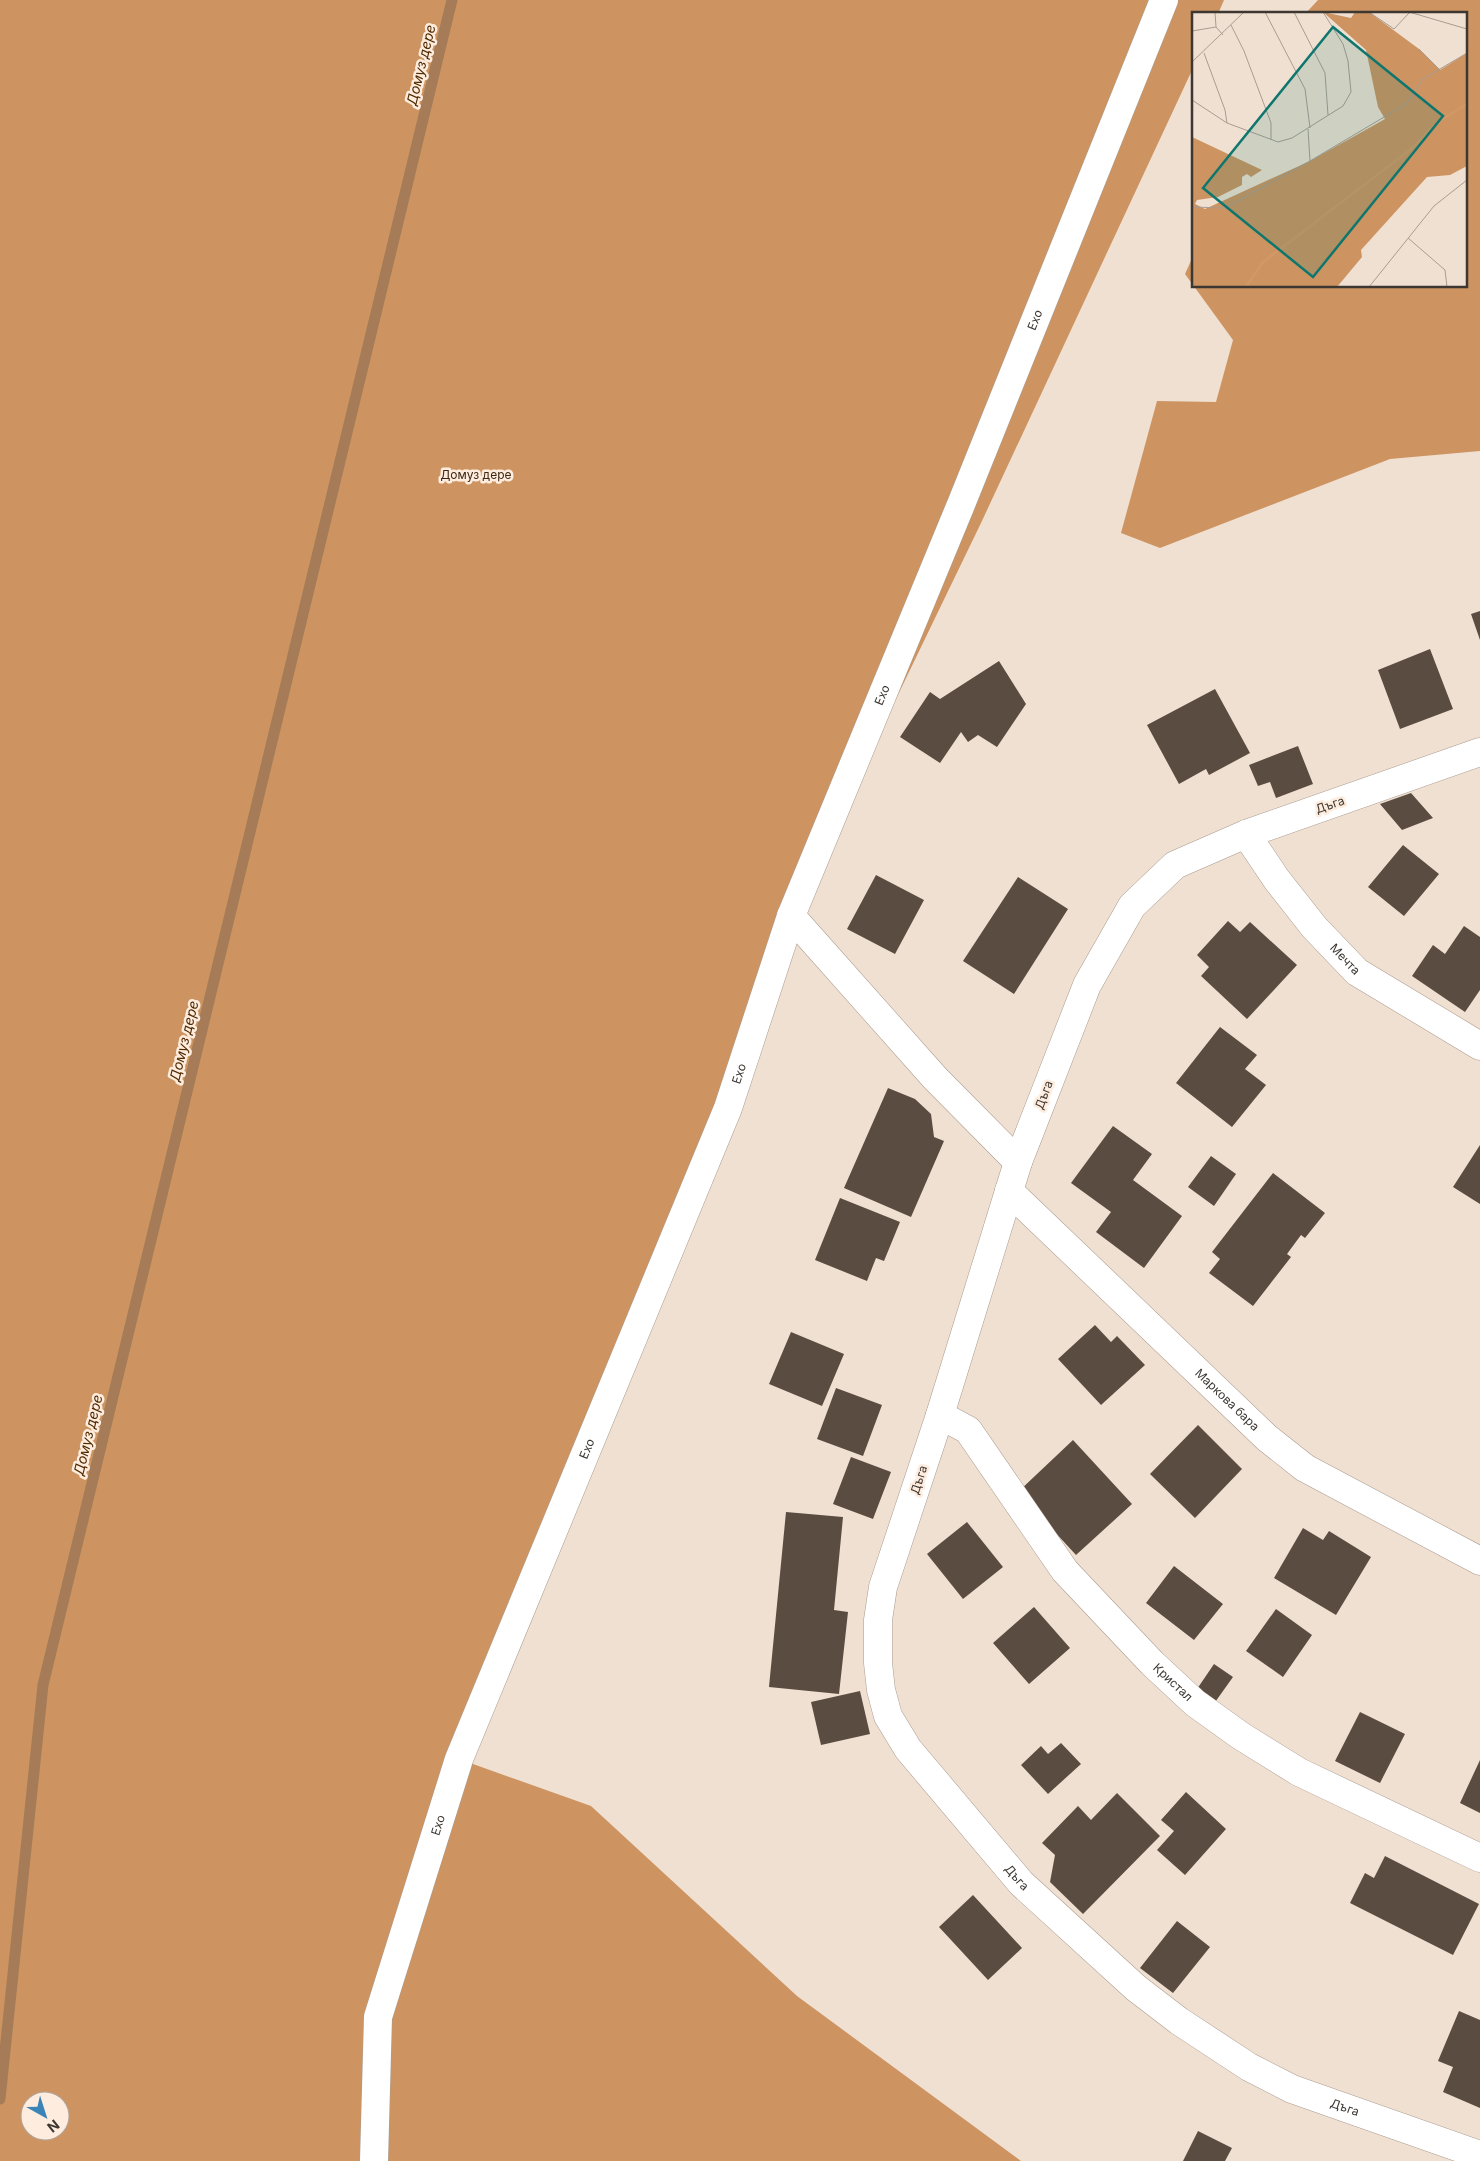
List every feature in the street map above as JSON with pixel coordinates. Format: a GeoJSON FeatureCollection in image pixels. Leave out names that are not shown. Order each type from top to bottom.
{"type":"FeatureCollection","features":[{"type":"Feature","properties":{"kind":"street","name":"Ехо"},"geometry":{"type":"LineString","coordinates":[[374,2161],[378,2017],[459,1759],[728,1108],[791,916],[947,538],[1164,0]]}},
{"type":"Feature","properties":{"kind":"street","name":"Дъга"},"geometry":{"type":"LineString","coordinates":[[1480,752],[1246,834],[1175,865],[1132,906],[1087,985],[1018,1162],[940,1415],[884,1587],[878,1620],[878,1663],[881,1690],[888,1716],[908,1749],[1021,1883],[1136,1988],[1180,2021],[1249,2067],[1292,2089],[1480,2155]]}},
{"type":"Feature","properties":{"kind":"street","name":"Мечта"},"geometry":{"type":"LineString","coordinates":[[1246,834],[1277,880],[1314,927],[1357,972],[1480,1046]]}},
{"type":"Feature","properties":{"kind":"street"},"geometry":{"type":"LineString","coordinates":[[791,916],[935,1078],[1018,1162]]}},
{"type":"Feature","properties":{"kind":"street","name":"Маркова бара"},"geometry":{"type":"LineString","coordinates":[[1009,1191],[1260,1431],[1305,1468],[1480,1561]]}},
{"type":"Feature","properties":{"kind":"street","name":"Кристал"},"geometry":{"type":"LineString","coordinates":[[940,1415],[968,1430],[1065,1571],[1152,1663],[1195,1703],[1241,1736],[1299,1772],[1480,1858]]}},
{"type":"Feature","properties":{"kind":"green space","name":"Домуз дере"},"geometry":{"type":"Polygon","coordinates":[[[0,0],[1224,0],[1219,12],[1192,12],[1192,70],[981,523],[791,916],[459,1759],[591,1806],[797,1996],[1021,2161],[0,2161],[0,0]]]}},
{"type":"Feature","properties":{"kind":"green space"},"geometry":{"type":"Polygon","coordinates":[[[1318,0],[1480,0],[1480,451],[1390,459],[1160,548],[1121,533],[1157,401],[1216,402],[1233,340],[1195,288],[1468,288],[1468,12],[1307,12],[1318,0]]]}},
{"type":"Feature","properties":{"kind":"green space"},"geometry":{"type":"Polygon","coordinates":[[[1192,258],[1192,284],[1185,274],[1192,258]]]}},
{"type":"Feature","properties":{"kind":"building"},"geometry":{"type":"Polygon","coordinates":[[[1480,611],[1480,640],[1471,614],[1480,611]]]}},
{"type":"Feature","properties":{"kind":"building"},"geometry":{"type":"Polygon","coordinates":[[[1430,649],[1453,709],[1400,729],[1378,670],[1430,649]]]}},
{"type":"Feature","properties":{"kind":"building"},"geometry":{"type":"Polygon","coordinates":[[[999,661],[1026,704],[997,747],[978,735],[968,742],[961,732],[940,763],[900,737],[930,692],[940,699],[999,661]]]}},
{"type":"Feature","properties":{"kind":"building"},"geometry":{"type":"Polygon","coordinates":[[[1215,689],[1250,753],[1209,775],[1206,769],[1179,784],[1147,725],[1215,689]]]}},
{"type":"Feature","properties":{"kind":"building"},"geometry":{"type":"Polygon","coordinates":[[[1298,746],[1313,784],[1276,798],[1270,782],[1258,786],[1249,765],[1298,746]]]}},
{"type":"Feature","properties":{"kind":"building"},"geometry":{"type":"Polygon","coordinates":[[[1411,793],[1433,818],[1402,830],[1380,804],[1411,793]]]}},
{"type":"Feature","properties":{"kind":"building"},"geometry":{"type":"Polygon","coordinates":[[[1403,845],[1439,874],[1404,916],[1368,887],[1403,845]]]}},
{"type":"Feature","properties":{"kind":"building"},"geometry":{"type":"Polygon","coordinates":[[[876,875],[924,900],[895,954],[847,929],[876,875]]]}},
{"type":"Feature","properties":{"kind":"building"},"geometry":{"type":"Polygon","coordinates":[[[1018,877],[1068,909],[1014,994],[963,961],[1018,877]]]}},
{"type":"Feature","properties":{"kind":"building"},"geometry":{"type":"Polygon","coordinates":[[[1228,921],[1240,932],[1250,922],[1297,965],[1247,1019],[1201,976],[1209,967],[1197,955],[1228,921]]]}},
{"type":"Feature","properties":{"kind":"building"},"geometry":{"type":"Polygon","coordinates":[[[1464,926],[1480,937],[1480,990],[1465,1012],[1412,976],[1433,945],[1445,954],[1464,926]]]}},
{"type":"Feature","properties":{"kind":"building"},"geometry":{"type":"Polygon","coordinates":[[[1220,1027],[1257,1055],[1245,1069],[1266,1085],[1232,1127],[1176,1083],[1220,1027]]]}},
{"type":"Feature","properties":{"kind":"building"},"geometry":{"type":"Polygon","coordinates":[[[888,1088],[915,1099],[931,1114],[934,1137],[944,1141],[911,1217],[844,1188],[888,1088]]]}},
{"type":"Feature","properties":{"kind":"building"},"geometry":{"type":"Polygon","coordinates":[[[1113,1126],[1152,1154],[1133,1180],[1182,1216],[1144,1268],[1096,1232],[1111,1212],[1071,1183],[1113,1126]]]}},
{"type":"Feature","properties":{"kind":"building"},"geometry":{"type":"Polygon","coordinates":[[[1480,1145],[1480,1204],[1453,1187],[1480,1145]]]}},
{"type":"Feature","properties":{"kind":"building"},"geometry":{"type":"Polygon","coordinates":[[[1211,1156],[1236,1174],[1214,1206],[1188,1187],[1211,1156]]]}},
{"type":"Feature","properties":{"kind":"building"},"geometry":{"type":"Polygon","coordinates":[[[1273,1173],[1325,1213],[1305,1238],[1301,1235],[1287,1254],[1291,1257],[1253,1306],[1209,1273],[1220,1259],[1212,1252],[1273,1173]]]}},
{"type":"Feature","properties":{"kind":"building"},"geometry":{"type":"Polygon","coordinates":[[[840,1198],[900,1222],[884,1261],[876,1258],[867,1281],[815,1260],[840,1198]]]}},
{"type":"Feature","properties":{"kind":"building"},"geometry":{"type":"Polygon","coordinates":[[[1095,1325],[1111,1342],[1117,1336],[1145,1365],[1101,1405],[1058,1359],[1095,1325]]]}},
{"type":"Feature","properties":{"kind":"building"},"geometry":{"type":"Polygon","coordinates":[[[791,1332],[844,1354],[822,1406],[769,1384],[791,1332]]]}},
{"type":"Feature","properties":{"kind":"building"},"geometry":{"type":"Polygon","coordinates":[[[836,1388],[882,1405],[863,1456],[817,1439],[836,1388]]]}},
{"type":"Feature","properties":{"kind":"building"},"geometry":{"type":"Polygon","coordinates":[[[1198,1425],[1242,1469],[1195,1518],[1150,1474],[1198,1425]]]}},
{"type":"Feature","properties":{"kind":"building"},"geometry":{"type":"Polygon","coordinates":[[[1073,1440],[1132,1504],[1076,1555],[1018,1492],[1073,1440]]]}},
{"type":"Feature","properties":{"kind":"building"},"geometry":{"type":"Polygon","coordinates":[[[851,1457],[891,1472],[873,1519],[833,1504],[851,1457]]]}},
{"type":"Feature","properties":{"kind":"building"},"geometry":{"type":"Polygon","coordinates":[[[786,1512],[843,1517],[834,1610],[848,1612],[839,1694],[769,1687],[786,1512]]]}},
{"type":"Feature","properties":{"kind":"building"},"geometry":{"type":"Polygon","coordinates":[[[967,1522],[1003,1567],[963,1599],[927,1554],[967,1522]]]}},
{"type":"Feature","properties":{"kind":"building"},"geometry":{"type":"Polygon","coordinates":[[[1303,1528],[1323,1540],[1329,1531],[1371,1557],[1336,1615],[1274,1578],[1303,1528]]]}},
{"type":"Feature","properties":{"kind":"building"},"geometry":{"type":"Polygon","coordinates":[[[1174,1566],[1223,1604],[1194,1640],[1146,1603],[1174,1566]]]}},
{"type":"Feature","properties":{"kind":"building"},"geometry":{"type":"Polygon","coordinates":[[[1034,1607],[1070,1648],[1029,1684],[993,1643],[1034,1607]]]}},
{"type":"Feature","properties":{"kind":"building"},"geometry":{"type":"Polygon","coordinates":[[[1276,1609],[1312,1635],[1283,1677],[1246,1651],[1276,1609]]]}},
{"type":"Feature","properties":{"kind":"building"},"geometry":{"type":"Polygon","coordinates":[[[1214,1664],[1233,1677],[1213,1705],[1195,1692],[1214,1664]]]}},
{"type":"Feature","properties":{"kind":"building"},"geometry":{"type":"Polygon","coordinates":[[[860,1691],[870,1734],[821,1745],[811,1702],[860,1691]]]}},
{"type":"Feature","properties":{"kind":"building"},"geometry":{"type":"Polygon","coordinates":[[[1360,1712],[1405,1734],[1380,1783],[1335,1761],[1360,1712]]]}},
{"type":"Feature","properties":{"kind":"building"},"geometry":{"type":"Polygon","coordinates":[[[1061,1743],[1081,1764],[1048,1794],[1021,1765],[1041,1746],[1048,1754],[1061,1743]]]}},
{"type":"Feature","properties":{"kind":"building"},"geometry":{"type":"Polygon","coordinates":[[[1480,1760],[1480,1813],[1460,1803],[1480,1760]]]}},
{"type":"Feature","properties":{"kind":"building"},"geometry":{"type":"Polygon","coordinates":[[[1186,1792],[1226,1829],[1185,1875],[1157,1850],[1174,1831],[1161,1820],[1186,1792]]]}},
{"type":"Feature","properties":{"kind":"building"},"geometry":{"type":"Polygon","coordinates":[[[1117,1793],[1160,1836],[1083,1914],[1050,1882],[1055,1855],[1042,1843],[1078,1806],[1091,1820],[1117,1793]]]}},
{"type":"Feature","properties":{"kind":"building"},"geometry":{"type":"Polygon","coordinates":[[[1385,1856],[1479,1904],[1453,1955],[1350,1903],[1365,1873],[1374,1878],[1385,1856]]]}},
{"type":"Feature","properties":{"kind":"building"},"geometry":{"type":"Polygon","coordinates":[[[973,1895],[1022,1948],[988,1980],[939,1927],[973,1895]]]}},
{"type":"Feature","properties":{"kind":"building"},"geometry":{"type":"Polygon","coordinates":[[[1177,1921],[1210,1947],[1173,1993],[1140,1968],[1177,1921]]]}},
{"type":"Feature","properties":{"kind":"building"},"geometry":{"type":"Polygon","coordinates":[[[1459,2011],[1480,2020],[1480,2108],[1443,2092],[1453,2067],[1438,2061],[1459,2011]]]}},
{"type":"Feature","properties":{"kind":"building"},"geometry":{"type":"Polygon","coordinates":[[[1198,2131],[1232,2148],[1225,2161],[1183,2161],[1198,2131]]]}},
{"type":"Feature","properties":{"kind":"waterway","name":"Домуз дере"},"geometry":{"type":"LineString","coordinates":[[0,2099],[43,1685],[452,0]]}}]}
